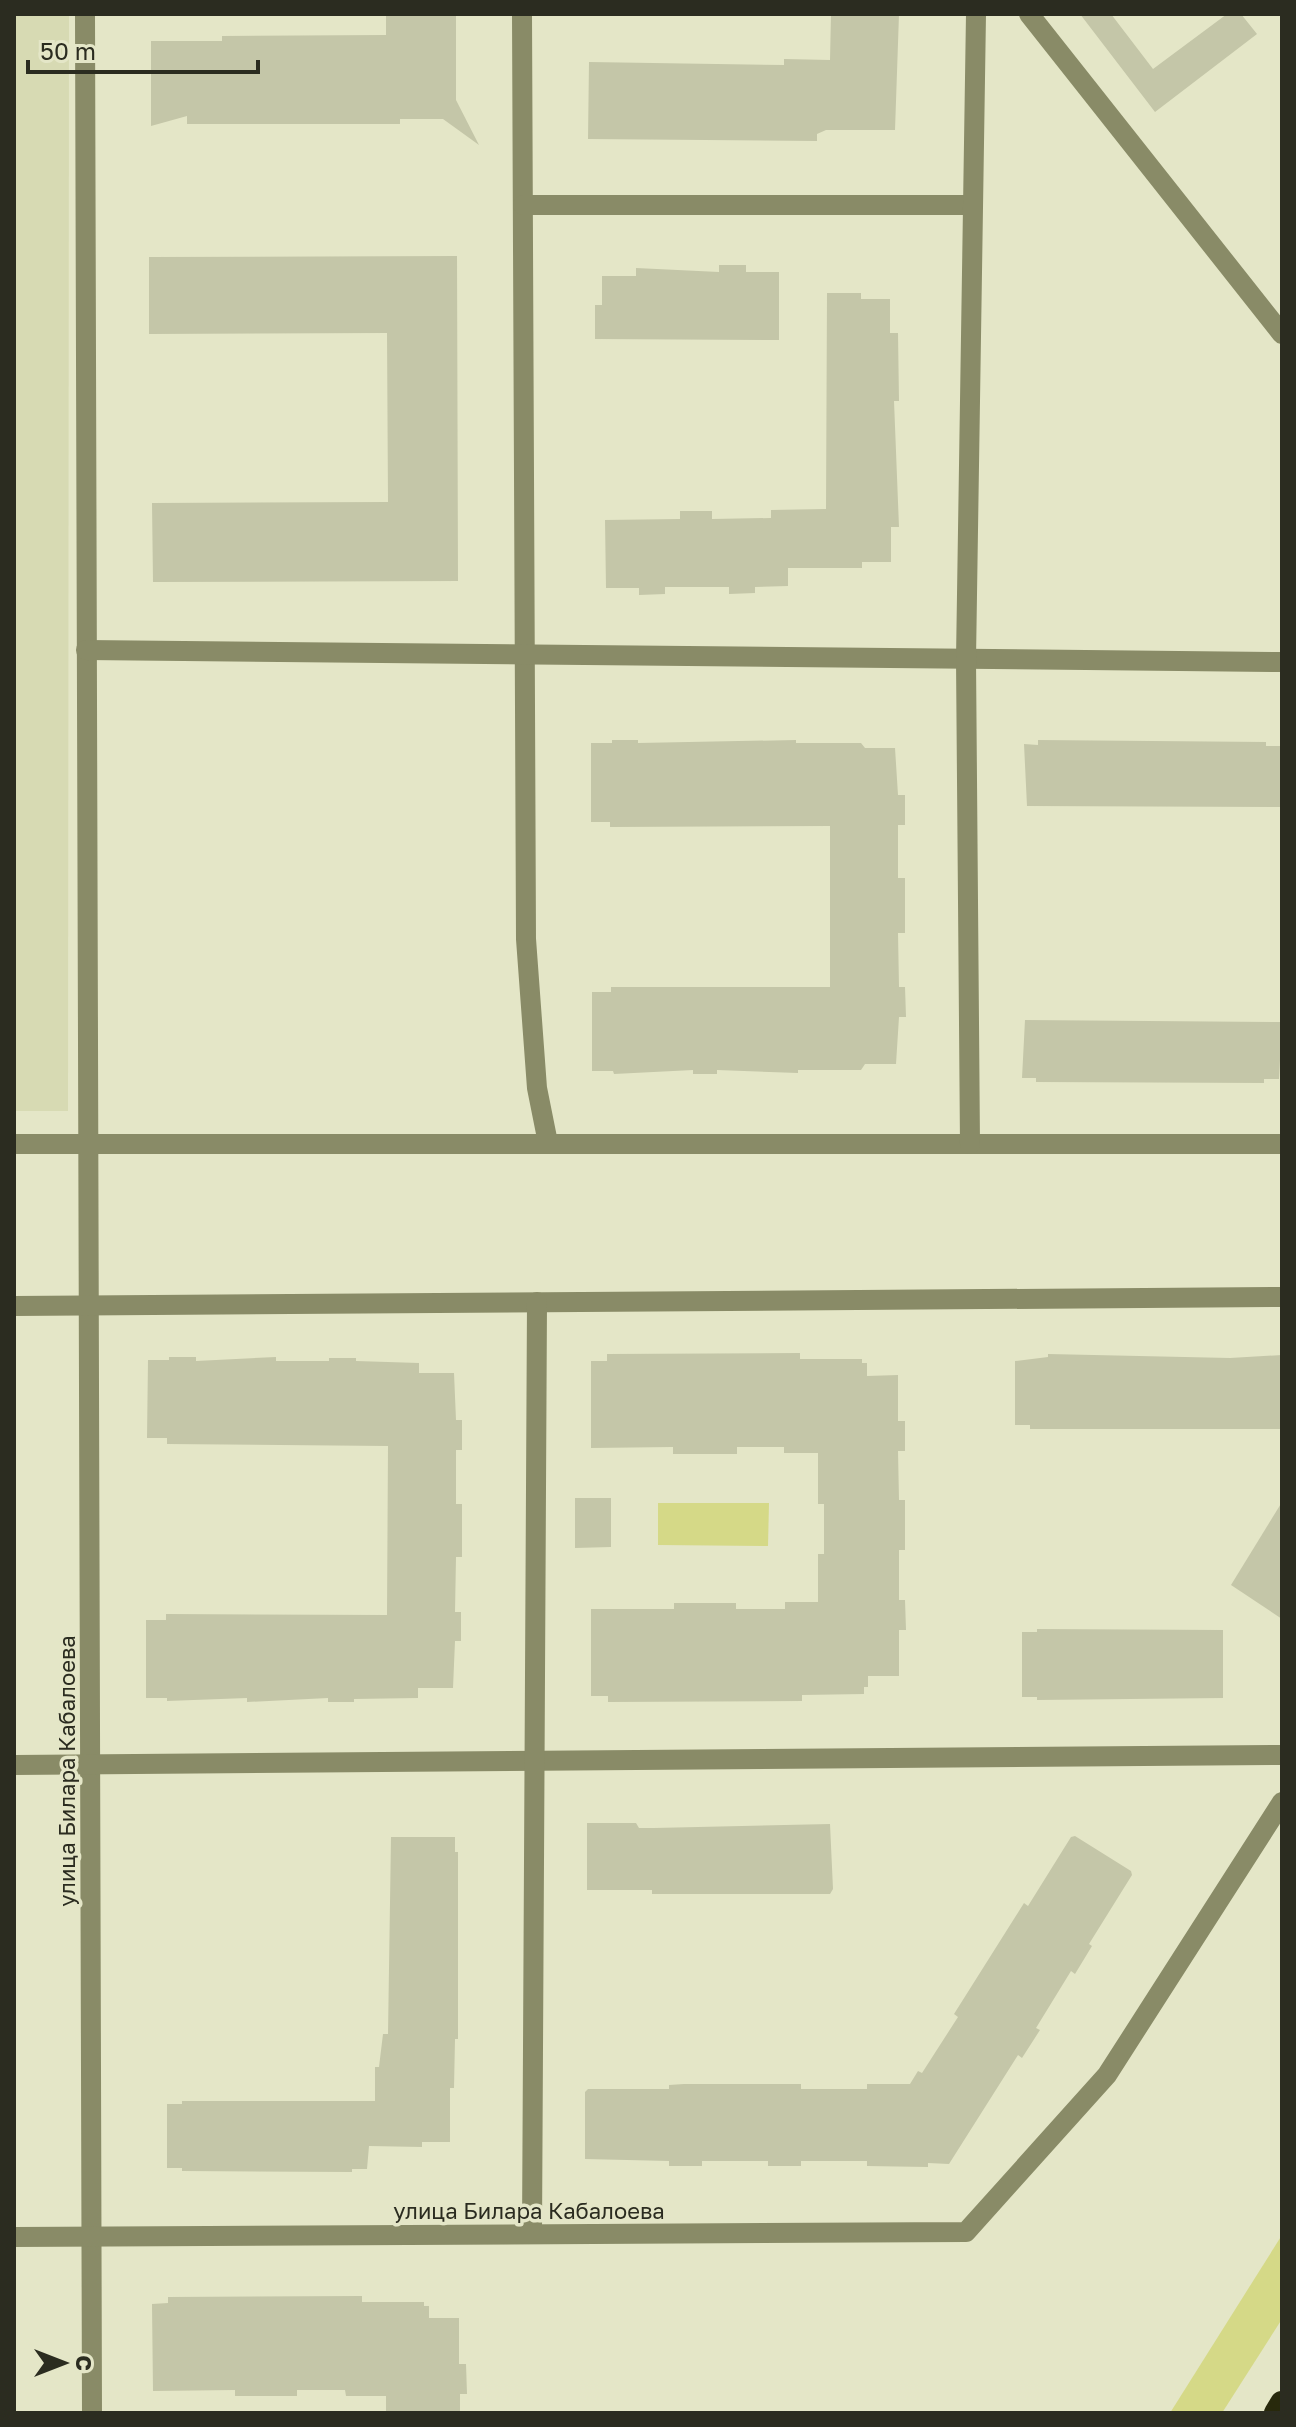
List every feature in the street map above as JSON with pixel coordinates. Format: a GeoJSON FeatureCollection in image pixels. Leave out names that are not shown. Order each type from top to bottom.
{"type":"FeatureCollection","features":[{"type":"Feature","properties":{"kind":"highway"},"geometry":{"type":"LineString","coordinates":[[1276,2413],[1282,2403]]}},
{"type":"Feature","properties":{"kind":"street","name":"улица Билара Кабалоева"},"geometry":{"type":"LineString","coordinates":[[85,14],[91,1305],[87,1764],[92,2413]]}},
{"type":"Feature","properties":{"kind":"street"},"geometry":{"type":"LineString","coordinates":[[522,14],[526,939],[537,1088],[548,1143]]}},
{"type":"Feature","properties":{"kind":"street"},"geometry":{"type":"LineString","coordinates":[[970,1144],[966,659],[976,14]]}},
{"type":"Feature","properties":{"kind":"street"},"geometry":{"type":"LineString","coordinates":[[1029,14],[1282,334]]}},
{"type":"Feature","properties":{"kind":"street"},"geometry":{"type":"LineString","coordinates":[[523,205],[973,205]]}},
{"type":"Feature","properties":{"kind":"street"},"geometry":{"type":"LineString","coordinates":[[86,650],[1282,662]]}},
{"type":"Feature","properties":{"kind":"street"},"geometry":{"type":"LineString","coordinates":[[14,1144],[1282,1144]]}},
{"type":"Feature","properties":{"kind":"street"},"geometry":{"type":"LineString","coordinates":[[14,1306],[1282,1297]]}},
{"type":"Feature","properties":{"kind":"street"},"geometry":{"type":"LineString","coordinates":[[532,2234],[537,1302]]}},
{"type":"Feature","properties":{"kind":"street"},"geometry":{"type":"LineString","coordinates":[[14,1765],[1282,1755]]}},
{"type":"Feature","properties":{"kind":"street","name":"улица Билара Кабалоева"},"geometry":{"type":"LineString","coordinates":[[14,2237],[966,2232],[1107,2075],[1282,1802]]}},
{"type":"Feature","properties":{"kind":"shaded area"},"geometry":{"type":"Polygon","coordinates":[[[14,14],[69,14],[68,1111],[14,1111],[14,14]]]}},
{"type":"Feature","properties":{"kind":"green space"},"geometry":{"type":"Polygon","coordinates":[[[658,1503],[769,1503],[768,1546],[658,1545],[658,1503]]]}},
{"type":"Feature","properties":{"kind":"green space"},"geometry":{"type":"Polygon","coordinates":[[[1282,2235],[1282,2319],[1222,2413],[1170,2413],[1282,2235]]]}},
{"type":"Feature","properties":{"kind":"building"},"geometry":{"type":"Polygon","coordinates":[[[386,14],[456,14],[456,100],[479,145],[443,119],[400,119],[400,124],[187,124],[187,116],[151,126],[151,41],[222,41],[222,36],[386,35],[386,14]]]}},
{"type":"Feature","properties":{"kind":"building"},"geometry":{"type":"Polygon","coordinates":[[[831,14],[899,14],[895,130],[826,130],[817,134],[817,141],[588,139],[589,62],[784,65],[784,59],[830,60],[831,14]]]}},
{"type":"Feature","properties":{"kind":"building"},"geometry":{"type":"Polygon","coordinates":[[[1080,14],[1111,14],[1153,69],[1227,14],[1241,14],[1257,34],[1155,112],[1080,14]]]}},
{"type":"Feature","properties":{"kind":"building"},"geometry":{"type":"Polygon","coordinates":[[[457,256],[458,581],[153,582],[152,503],[388,502],[387,333],[149,334],[149,257],[457,256]]]}},
{"type":"Feature","properties":{"kind":"building"},"geometry":{"type":"Polygon","coordinates":[[[719,265],[746,265],[746,272],[779,272],[779,340],[595,339],[595,305],[602,305],[602,276],[636,276],[636,268],[719,272],[719,265]]]}},
{"type":"Feature","properties":{"kind":"building"},"geometry":{"type":"Polygon","coordinates":[[[827,293],[861,293],[861,299],[890,299],[890,333],[898,333],[899,401],[894,401],[899,527],[891,527],[891,562],[862,562],[862,568],[788,568],[788,586],[755,587],[755,593],[729,594],[729,587],[665,587],[665,594],[639,595],[639,588],[606,588],[605,520],[680,519],[680,511],[712,511],[712,519],[771,518],[771,510],[826,509],[827,293]]]}},
{"type":"Feature","properties":{"kind":"building"},"geometry":{"type":"Polygon","coordinates":[[[612,740],[638,740],[638,743],[796,740],[796,743],[861,743],[865,748],[895,748],[898,795],[905,795],[905,825],[898,825],[898,878],[905,878],[905,933],[898,933],[899,987],[905,987],[906,1017],[899,1017],[896,1064],[865,1064],[861,1070],[798,1070],[798,1073],[717,1070],[717,1074],[693,1074],[693,1070],[614,1074],[613,1071],[592,1071],[592,992],[611,992],[611,987],[830,987],[830,826],[610,827],[610,822],[591,822],[591,743],[612,743],[612,740]]]}},
{"type":"Feature","properties":{"kind":"building"},"geometry":{"type":"Polygon","coordinates":[[[1038,740],[1266,742],[1266,746],[1281,746],[1282,807],[1027,806],[1024,744],[1038,745],[1038,740]]]}},
{"type":"Feature","properties":{"kind":"building"},"geometry":{"type":"Polygon","coordinates":[[[1025,1020],[1282,1022],[1279,1079],[1264,1079],[1264,1083],[1036,1082],[1036,1078],[1022,1078],[1025,1020]]]}},
{"type":"Feature","properties":{"kind":"building"},"geometry":{"type":"Polygon","coordinates":[[[800,1353],[800,1359],[862,1359],[862,1363],[867,1363],[867,1376],[898,1375],[898,1421],[905,1421],[905,1451],[898,1451],[899,1500],[905,1500],[905,1550],[899,1550],[899,1600],[905,1600],[906,1630],[899,1630],[899,1676],[868,1676],[864,1694],[802,1695],[802,1701],[608,1702],[608,1696],[591,1696],[591,1609],[674,1609],[674,1603],[736,1603],[736,1609],[785,1609],[785,1602],[818,1602],[818,1554],[824,1554],[824,1504],[818,1504],[818,1453],[784,1453],[784,1447],[737,1447],[737,1454],[673,1454],[673,1447],[591,1448],[591,1361],[607,1361],[607,1354],[800,1353]]]}},
{"type":"Feature","properties":{"kind":"building"},"geometry":{"type":"Polygon","coordinates":[[[1048,1354],[1230,1358],[1282,1355],[1282,1429],[1030,1429],[1030,1425],[1015,1425],[1015,1361],[1048,1357],[1048,1354]]]}},
{"type":"Feature","properties":{"kind":"building"},"geometry":{"type":"Polygon","coordinates":[[[169,1357],[196,1357],[196,1361],[276,1357],[276,1361],[356,1358],[356,1361],[419,1363],[419,1373],[454,1373],[456,1420],[462,1420],[462,1450],[456,1450],[456,1504],[462,1504],[462,1557],[456,1557],[455,1612],[461,1612],[461,1641],[455,1641],[453,1688],[418,1688],[418,1698],[354,1699],[354,1702],[328,1702],[328,1698],[247,1702],[247,1698],[167,1701],[167,1698],[146,1698],[146,1620],[166,1620],[166,1614],[387,1615],[388,1446],[167,1444],[167,1438],[147,1438],[148,1360],[169,1360],[169,1357]]]}},
{"type":"Feature","properties":{"kind":"building"},"geometry":{"type":"Polygon","coordinates":[[[575,1498],[611,1498],[611,1547],[575,1548],[575,1498]]]}},
{"type":"Feature","properties":{"kind":"building"},"geometry":{"type":"Polygon","coordinates":[[[1282,1502],[1282,1619],[1231,1585],[1282,1502]]]}},
{"type":"Feature","properties":{"kind":"building"},"geometry":{"type":"Polygon","coordinates":[[[1037,1629],[1223,1630],[1223,1698],[1037,1700],[1037,1697],[1022,1697],[1022,1632],[1037,1632],[1037,1629]]]}},
{"type":"Feature","properties":{"kind":"building"},"geometry":{"type":"Polygon","coordinates":[[[587,1823],[636,1823],[639,1828],[830,1824],[833,1889],[830,1894],[652,1894],[652,1890],[587,1890],[587,1823]]]}},
{"type":"Feature","properties":{"kind":"building"},"geometry":{"type":"Polygon","coordinates":[[[1075,1836],[1131,1871],[1132,1875],[1089,1944],[1092,1946],[1075,1974],[1071,1971],[1036,2028],[1040,2030],[1022,2058],[1018,2055],[949,2164],[928,2163],[928,2167],[867,2166],[867,2161],[801,2161],[801,2166],[768,2166],[768,2161],[702,2161],[702,2166],[669,2166],[669,2161],[585,2159],[585,2092],[588,2089],[669,2089],[669,2085],[684,2084],[801,2084],[801,2089],[867,2089],[867,2084],[910,2084],[918,2071],[922,2073],[958,2017],[954,2014],[1024,1903],[1028,1906],[1071,1837],[1075,1836]]]}},
{"type":"Feature","properties":{"kind":"building"},"geometry":{"type":"Polygon","coordinates":[[[391,1837],[455,1837],[455,1852],[458,1852],[458,2039],[455,2039],[454,2088],[450,2088],[450,2142],[422,2142],[422,2147],[369,2146],[367,2169],[352,2169],[352,2172],[182,2171],[182,2168],[167,2168],[167,2104],[182,2104],[182,2101],[375,2101],[375,2067],[379,2067],[383,2034],[388,2034],[391,1837]]]}},
{"type":"Feature","properties":{"kind":"building"},"geometry":{"type":"Polygon","coordinates":[[[362,2296],[362,2302],[424,2302],[424,2306],[429,2306],[429,2318],[459,2318],[459,2364],[466,2364],[467,2394],[460,2394],[460,2413],[386,2413],[386,2396],[346,2396],[345,2390],[297,2390],[297,2396],[235,2396],[235,2390],[153,2391],[152,2304],[168,2303],[168,2297],[362,2296]]]}}]}
